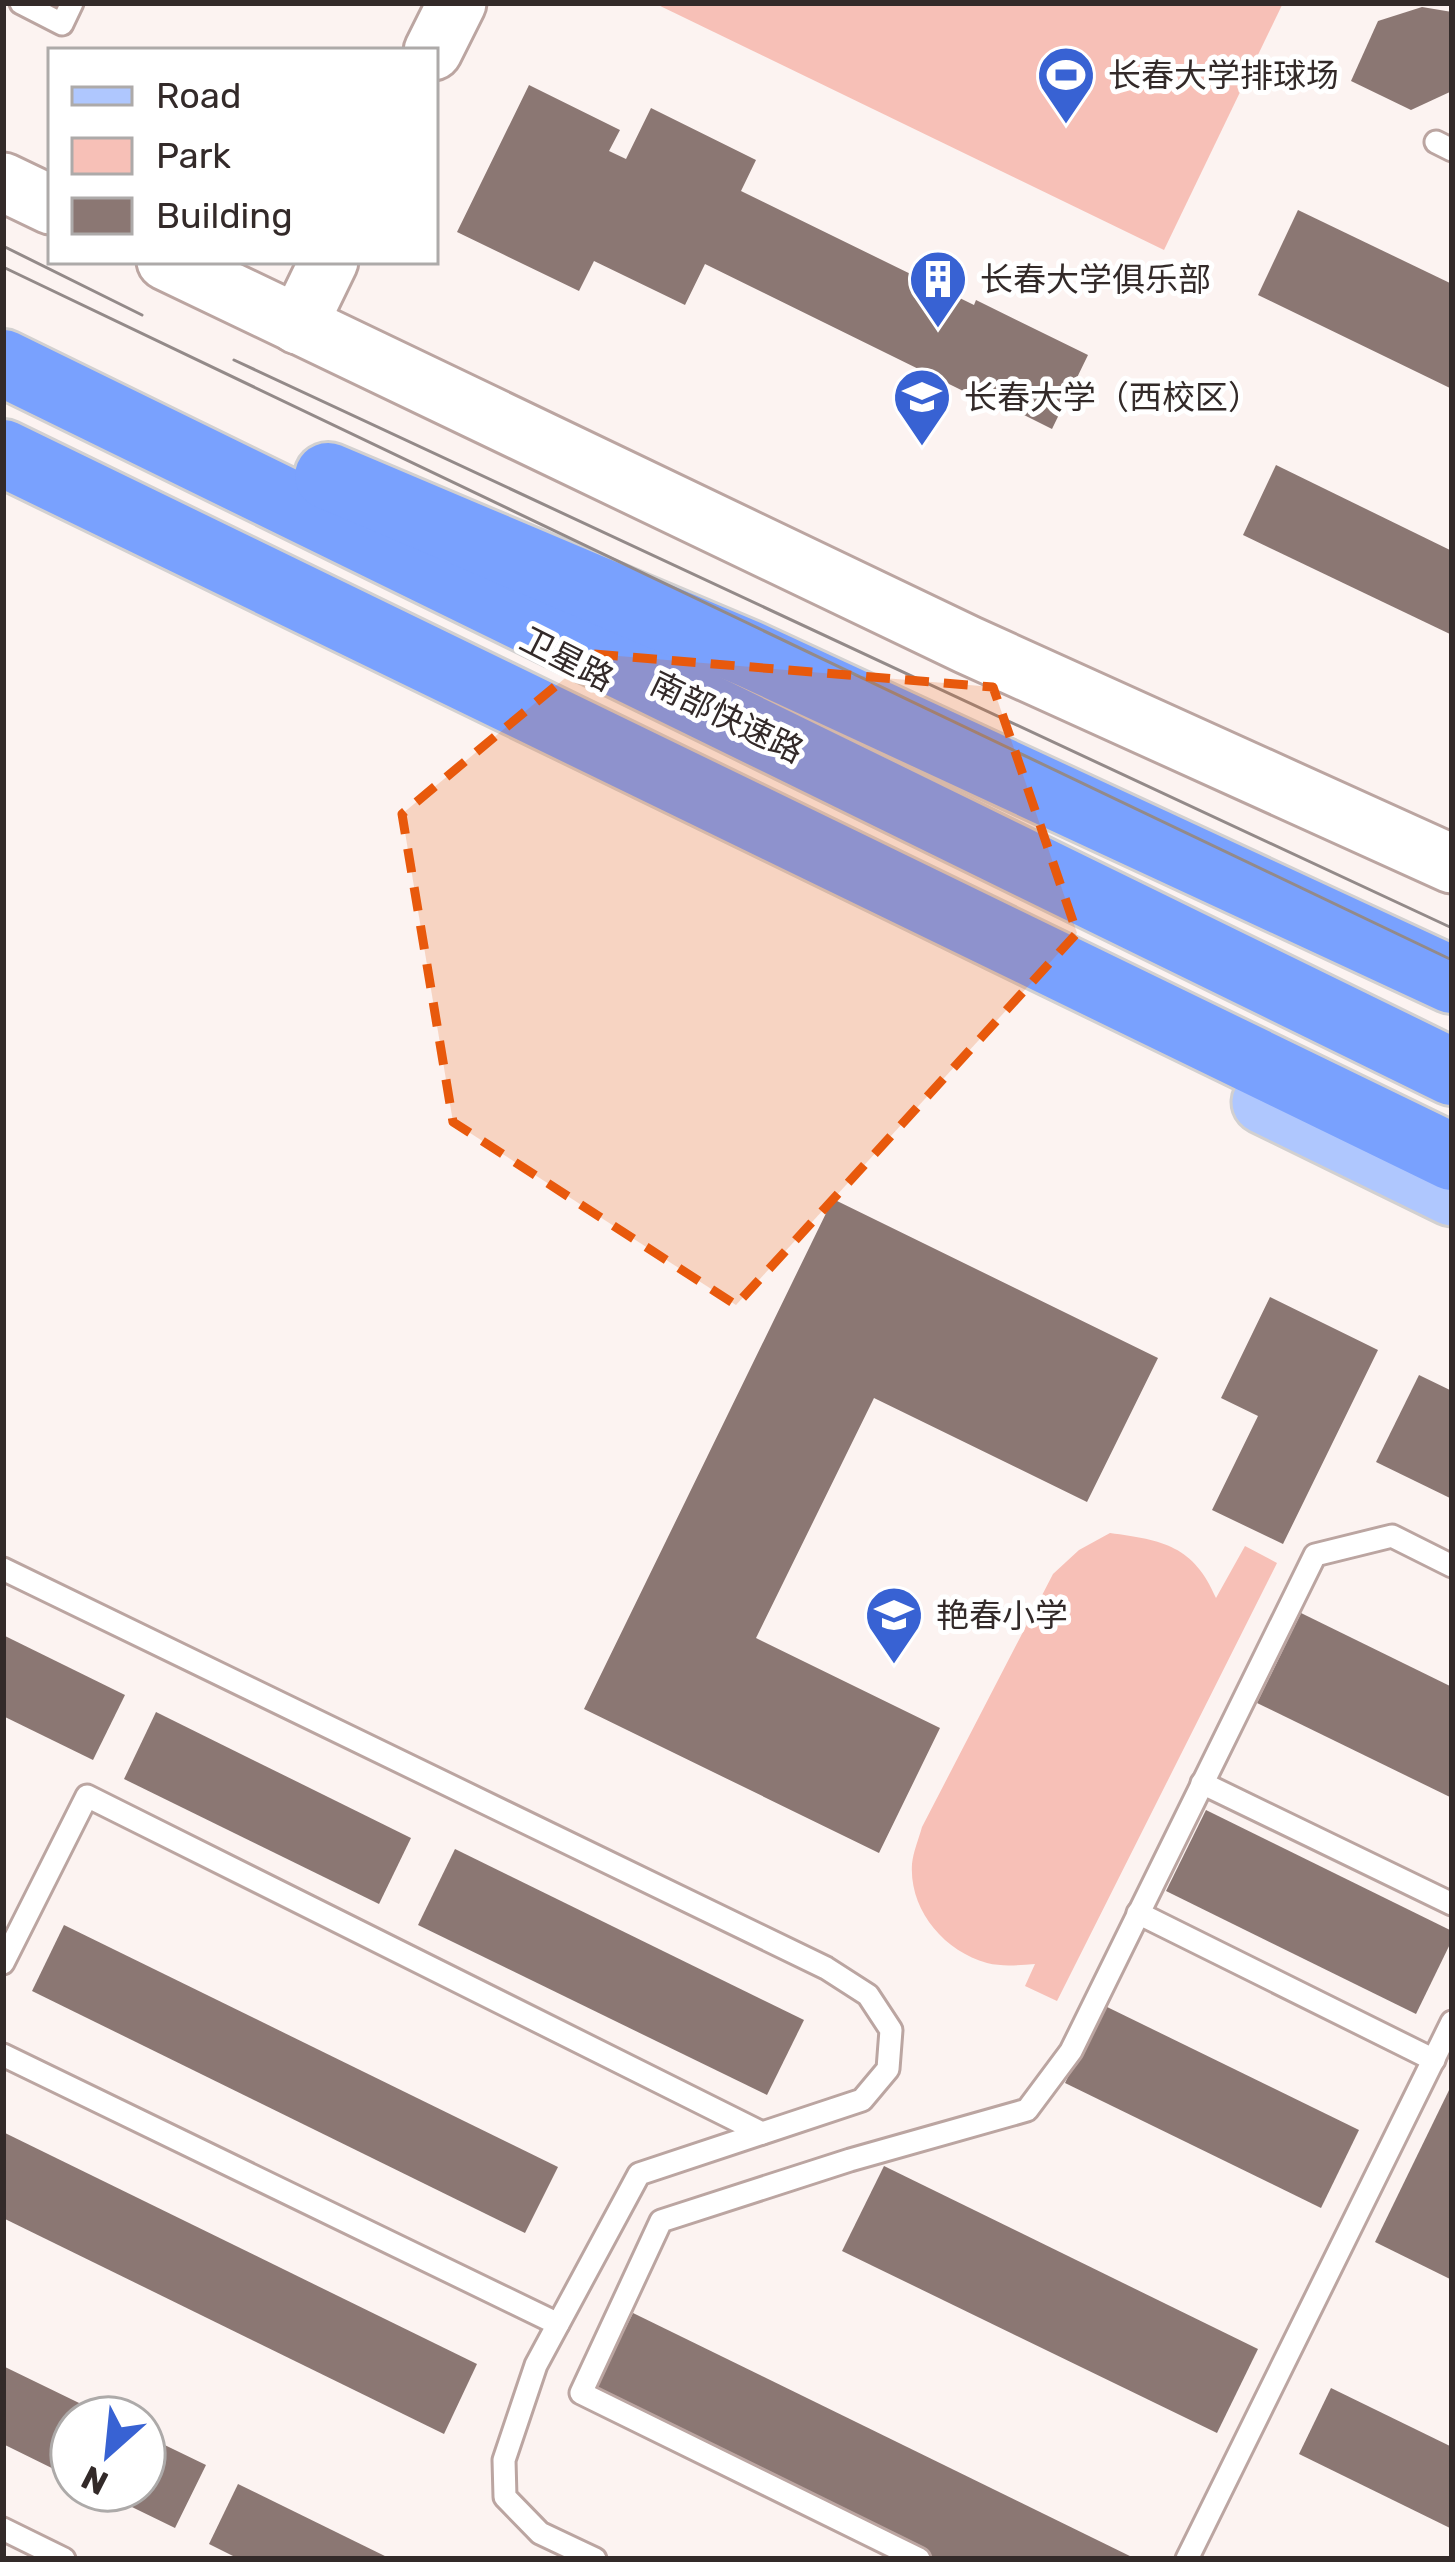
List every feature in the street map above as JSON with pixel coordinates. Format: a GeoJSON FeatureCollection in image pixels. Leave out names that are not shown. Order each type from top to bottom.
{"type":"FeatureCollection","features":[{"type":"Feature","properties":{"kind":"highway"},"geometry":{"type":"LineString","coordinates":[[3,338],[749,654],[1452,980]]}},
{"type":"Feature","properties":{"kind":"highway","name":"南部快速路"},"geometry":{"type":"LineString","coordinates":[[3,363],[1452,1072]]}},
{"type":"Feature","properties":{"kind":"highway"},"geometry":{"type":"LineString","coordinates":[[3,453],[1452,1156]]}},
{"type":"Feature","properties":{"kind":"main road"},"geometry":{"type":"LineString","coordinates":[[435,48],[457,3]]}},
{"type":"Feature","properties":{"kind":"main road"},"geometry":{"type":"LineString","coordinates":[[3,182],[48,204]]}},
{"type":"Feature","properties":{"kind":"main road"},"geometry":{"type":"LineString","coordinates":[[172,264],[968,645],[1452,864]]}},
{"type":"Feature","properties":{"kind":"main road"},"geometry":{"type":"LineString","coordinates":[[298,325],[328,264]]}},
{"type":"Feature","properties":{"kind":"main road","name":"卫星路"},"geometry":{"type":"LineString","coordinates":[[3,376],[1452,1102]]}},
{"type":"Feature","properties":{"kind":"main road"},"geometry":{"type":"LineString","coordinates":[[3,482],[1452,1194]]}},
{"type":"Feature","properties":{"kind":"lane"},"geometry":{"type":"LineString","coordinates":[[21,3],[62,24],[72,3]]}},
{"type":"Feature","properties":{"kind":"lane"},"geometry":{"type":"LineString","coordinates":[[919,2559],[580,2393],[661,2221],[1027,2110],[1071,2051],[1316,1555],[1392,1536],[1452,1566]]}},
{"type":"Feature","properties":{"kind":"lane"},"geometry":{"type":"LineString","coordinates":[[3,1569],[826,1968],[868,1995],[891,2030],[888,2069],[862,2100],[639,2174],[536,2365],[504,2460],[505,2497],[540,2533],[595,2559]]}},
{"type":"Feature","properties":{"kind":"lane"},"geometry":{"type":"LineString","coordinates":[[1202,1783],[1452,1904]]}},
{"type":"Feature","properties":{"kind":"lane"},"geometry":{"type":"LineString","coordinates":[[3,1963],[88,1796],[762,2133]]}},
{"type":"Feature","properties":{"kind":"lane"},"geometry":{"type":"LineString","coordinates":[[1138,1913],[1434,2060]]}},
{"type":"Feature","properties":{"kind":"lane"},"geometry":{"type":"LineString","coordinates":[[1187,2559],[1452,2022]]}},
{"type":"Feature","properties":{"kind":"lane"},"geometry":{"type":"LineString","coordinates":[[3,2055],[558,2324]]}},
{"type":"Feature","properties":{"kind":"lane"},"geometry":{"type":"LineString","coordinates":[[3,2529],[64,2559]]}},
{"type":"Feature","properties":{"kind":"highlighted area"},"geometry":{"type":"Polygon","coordinates":[[[594,654],[993,687],[1077,933],[736,1305],[453,1122],[402,814],[594,654]]]}},
{"type":"Feature","properties":{"kind":"green space","name":"长春大学排球场"},"geometry":{"type":"Polygon","coordinates":[[[654,3],[1283,3],[1164,250],[654,3]]]}},
{"type":"Feature","properties":{"kind":"green space"},"geometry":{"type":"Polygon","coordinates":[[[1110,1533],[1161,1543],[1187,1556],[1216,1598],[1245,1546],[1277,1563],[1057,2001],[1025,1986],[1035,1964],[987,1963],[944,1939],[916,1897],[912,1864],[922,1827],[1053,1574],[1079,1550],[1110,1533]]]}},
{"type":"Feature","properties":{"kind":"building"},"geometry":{"type":"Polygon","coordinates":[[[1422,7],[1452,12],[1452,91],[1411,110],[1351,81],[1378,21],[1422,7]]]}},
{"type":"Feature","properties":{"kind":"building"},"geometry":{"type":"Polygon","coordinates":[[[529,85],[620,130],[609,151],[626,159],[651,108],[756,160],[741,191],[1088,355],[1052,429],[1014,410],[1012,415],[705,264],[685,305],[594,261],[579,291],[457,232],[529,85]]]}},
{"type":"Feature","properties":{"kind":"building"},"geometry":{"type":"Polygon","coordinates":[[[1298,210],[1452,284],[1452,389],[1258,295],[1298,210]]]}},
{"type":"Feature","properties":{"kind":"building"},"geometry":{"type":"Polygon","coordinates":[[[1276,465],[1452,551],[1452,635],[1243,535],[1276,465]]]}},
{"type":"Feature","properties":{"kind":"building"},"geometry":{"type":"Polygon","coordinates":[[[833,1199],[1158,1358],[1087,1502],[874,1398],[756,1638],[940,1728],[879,1853],[584,1709],[833,1199]]]}},
{"type":"Feature","properties":{"kind":"building"},"geometry":{"type":"Polygon","coordinates":[[[1270,1297],[1378,1350],[1283,1544],[1212,1510],[1258,1416],[1221,1398],[1270,1297]]]}},
{"type":"Feature","properties":{"kind":"building"},"geometry":{"type":"Polygon","coordinates":[[[1419,1375],[1452,1391],[1452,1499],[1376,1462],[1419,1375]]]}},
{"type":"Feature","properties":{"kind":"building"},"geometry":{"type":"Polygon","coordinates":[[[1301,1613],[1452,1687],[1452,1798],[1257,1703],[1301,1613]]]}},
{"type":"Feature","properties":{"kind":"building"},"geometry":{"type":"Polygon","coordinates":[[[3,1635],[125,1695],[93,1760],[3,1716],[3,1635]]]}},
{"type":"Feature","properties":{"kind":"building"},"geometry":{"type":"Polygon","coordinates":[[[156,1712],[411,1838],[379,1904],[124,1779],[156,1712]]]}},
{"type":"Feature","properties":{"kind":"building"},"geometry":{"type":"Polygon","coordinates":[[[1206,1810],[1452,1931],[1416,2014],[1166,1891],[1206,1810]]]}},
{"type":"Feature","properties":{"kind":"building"},"geometry":{"type":"Polygon","coordinates":[[[455,1849],[804,2020],[767,2095],[418,1925],[455,1849]]]}},
{"type":"Feature","properties":{"kind":"building"},"geometry":{"type":"Polygon","coordinates":[[[64,1925],[558,2167],[525,2233],[32,1991],[64,1925]]]}},
{"type":"Feature","properties":{"kind":"building"},"geometry":{"type":"Polygon","coordinates":[[[1103,2005],[1359,2130],[1321,2208],[1065,2083],[1103,2005]]]}},
{"type":"Feature","properties":{"kind":"building"},"geometry":{"type":"Polygon","coordinates":[[[1452,2084],[1452,2280],[1375,2242],[1452,2084]]]}},
{"type":"Feature","properties":{"kind":"building"},"geometry":{"type":"Polygon","coordinates":[[[3,2132],[477,2364],[444,2434],[3,2218],[3,2132]]]}},
{"type":"Feature","properties":{"kind":"building"},"geometry":{"type":"Polygon","coordinates":[[[884,2166],[1258,2349],[1217,2433],[842,2251],[884,2166]]]}},
{"type":"Feature","properties":{"kind":"building"},"geometry":{"type":"Polygon","coordinates":[[[633,2313],[1136,2559],[937,2559],[594,2391],[633,2313]]]}},
{"type":"Feature","properties":{"kind":"building"},"geometry":{"type":"Polygon","coordinates":[[[3,2366],[61,2394],[48,2394],[48,2466],[3,2444],[3,2366]]]}},
{"type":"Feature","properties":{"kind":"building"},"geometry":{"type":"Polygon","coordinates":[[[1331,2388],[1452,2447],[1452,2529],[1299,2454],[1331,2388]]]}},
{"type":"Feature","properties":{"kind":"building"},"geometry":{"type":"Polygon","coordinates":[[[168,2447],[206,2465],[175,2528],[146,2514],[168,2514],[168,2447]]]}},
{"type":"Feature","properties":{"kind":"building"},"geometry":{"type":"Polygon","coordinates":[[[238,2484],[391,2559],[239,2559],[209,2544],[238,2484]]]}},
{"type":"Feature","properties":{"kind":"tram line"},"geometry":{"type":"LineString","coordinates":[[3,246],[142,315]]}},
{"type":"Feature","properties":{"kind":"tram line"},"geometry":{"type":"LineString","coordinates":[[3,267],[1452,960]]}},
{"type":"Feature","properties":{"kind":"tram line"},"geometry":{"type":"LineString","coordinates":[[234,360],[1452,928]]}},
{"type":"Feature","properties":{"kind":"place","name":"长春大学排球场"},"geometry":{"type":"Point","coordinates":[1066,126]}},
{"type":"Feature","properties":{"kind":"place","name":"长春大学俱乐部"},"geometry":{"type":"Point","coordinates":[938,330]}},
{"type":"Feature","properties":{"kind":"place","name":"长春大学（西校区）"},"geometry":{"type":"Point","coordinates":[922,448]}},
{"type":"Feature","properties":{"kind":"place","name":"艳春小学"},"geometry":{"type":"Point","coordinates":[894,1666]}}]}
